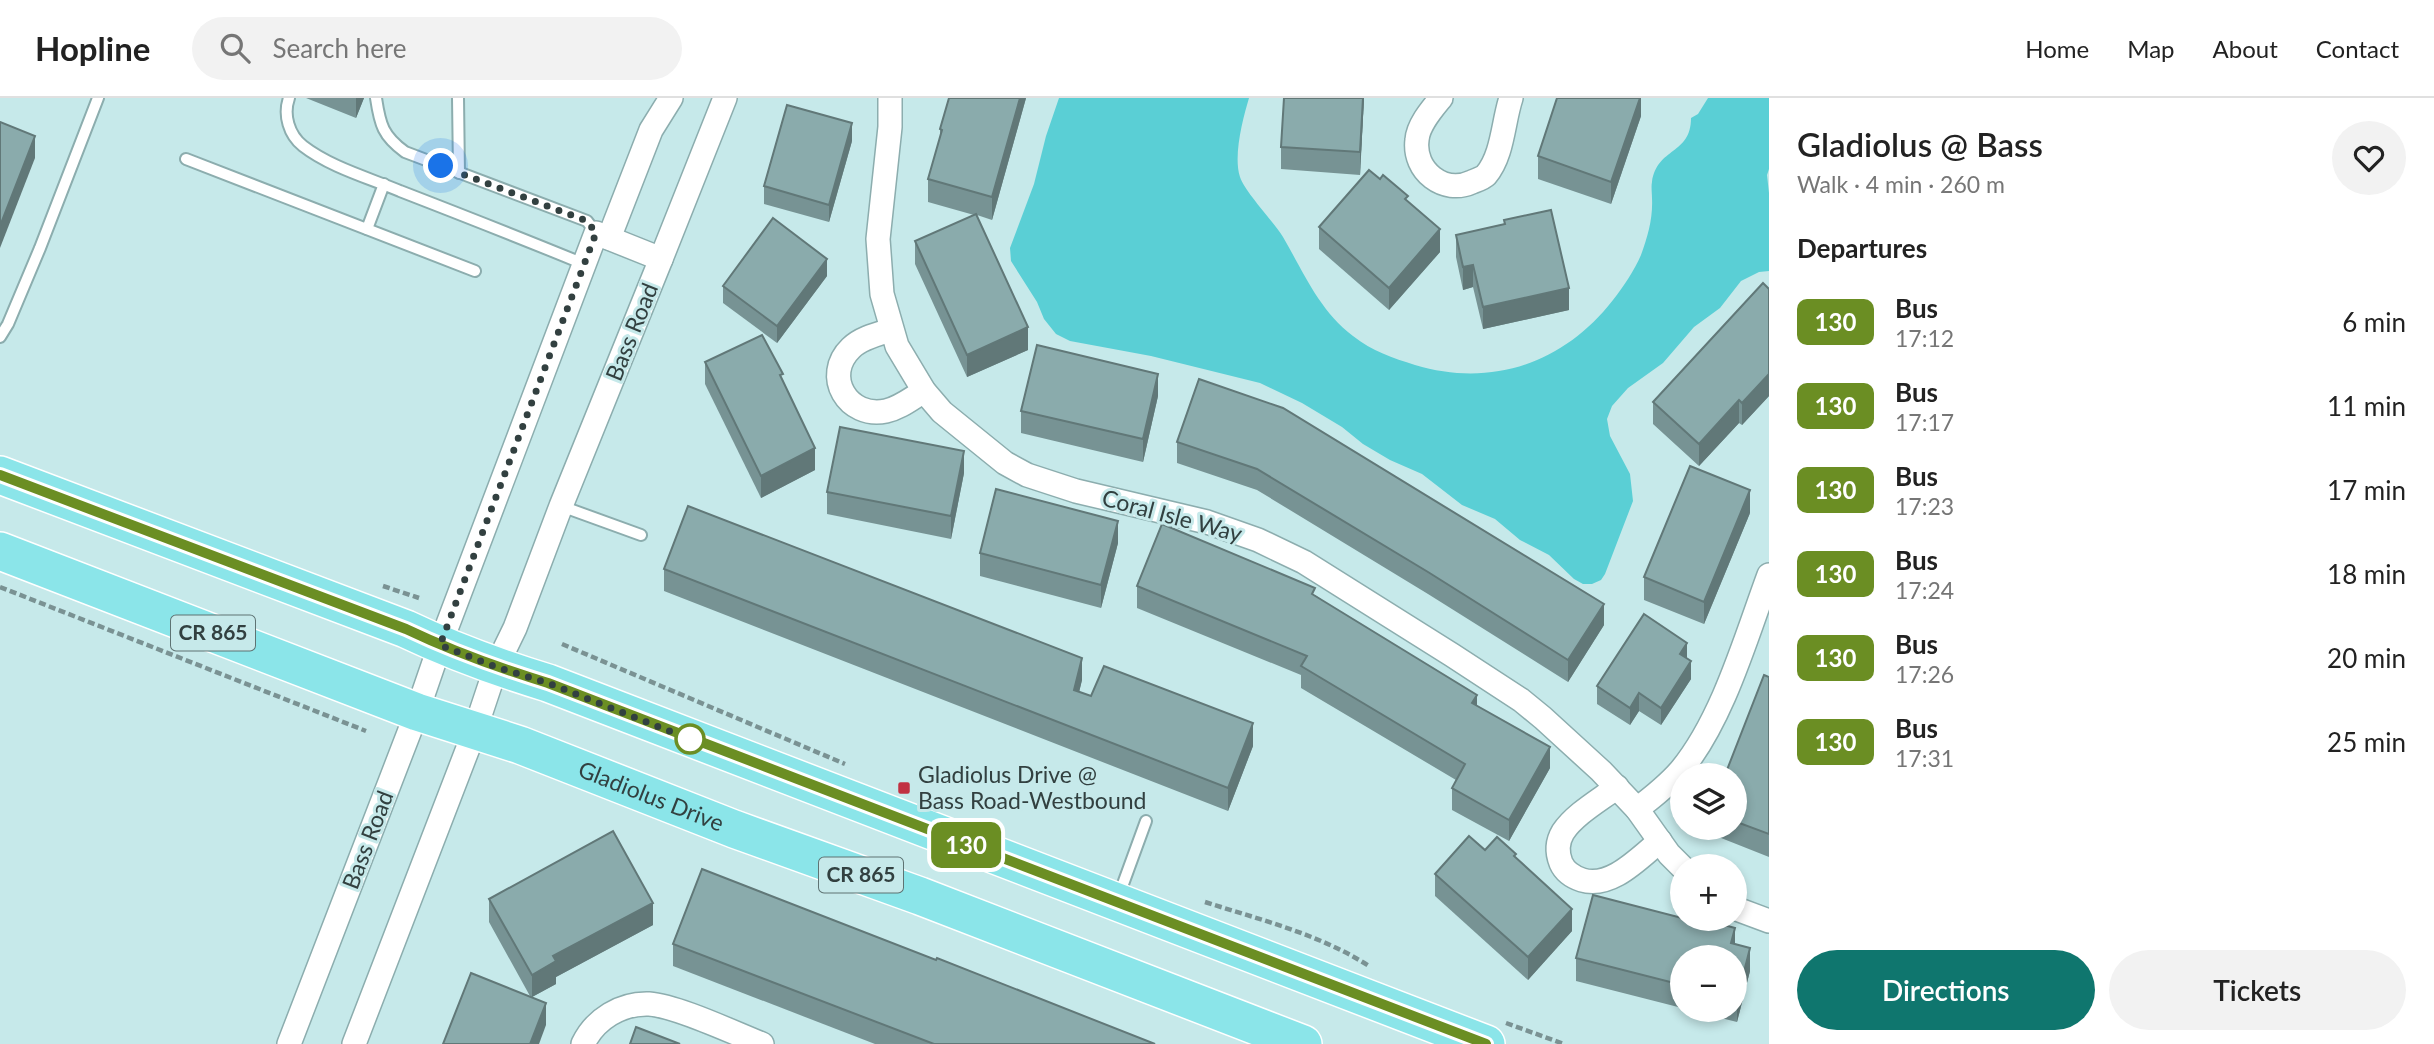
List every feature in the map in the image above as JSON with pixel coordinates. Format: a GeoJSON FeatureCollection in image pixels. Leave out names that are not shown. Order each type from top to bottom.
{"type":"FeatureCollection","features":[{"type":"Feature","properties":{"kind":"main road"},"geometry":{"type":"LineString","coordinates":[[0,475],[1486,1044]]}},
{"type":"Feature","properties":{"kind":"main road","name":"Gladiolus Drive"},"geometry":{"type":"LineString","coordinates":[[0,551],[417,712],[520,745],[734,829],[920,897],[1303,1044]]}},
{"type":"Feature","properties":{"kind":"street"},"geometry":{"type":"LineString","coordinates":[[602,235],[651,130],[671,98]]}},
{"type":"Feature","properties":{"kind":"street"},"geometry":{"type":"LineString","coordinates":[[662,260],[725,98]]}},
{"type":"Feature","properties":{"kind":"street","name":"Coral Isle Way"},"geometry":{"type":"LineString","coordinates":[[890,98],[890,128],[878,239],[882,294],[891,330],[908,367],[942,411],[1005,463],[1027,475],[1076,491],[1208,522],[1258,540],[1304,562],[1521,700],[1601,771],[1637,808],[1671,854]]}},
{"type":"Feature","properties":{"kind":"street"},"geometry":{"type":"LineString","coordinates":[[1441,98],[1427,116],[1416,139],[1420,165],[1438,183],[1463,187],[1486,176],[1497,154],[1511,98]]}},
{"type":"Feature","properties":{"kind":"street","name":"Bass Road"},"geometry":{"type":"LineString","coordinates":[[289,1044],[417,712],[584,264],[602,235],[662,260],[561,506],[515,628],[496,667],[475,730],[354,1044]]}},
{"type":"Feature","properties":{"kind":"street"},"geometry":{"type":"LineString","coordinates":[[891,330],[862,341],[846,354],[839,374],[841,393],[853,404],[870,412],[899,406],[925,391]]}},
{"type":"Feature","properties":{"kind":"street"},"geometry":{"type":"LineString","coordinates":[[1637,808],[1659,792],[1680,770],[1708,730],[1769,575]]}},
{"type":"Feature","properties":{"kind":"street"},"geometry":{"type":"LineString","coordinates":[[1616,787],[1565,830],[1559,841],[1558,852],[1562,865],[1569,874],[1591,882],[1608,880],[1660,841]]}},
{"type":"Feature","properties":{"kind":"street"},"geometry":{"type":"LineString","coordinates":[[1747,913],[1769,921]]}},
{"type":"Feature","properties":{"kind":"street"},"geometry":{"type":"LineString","coordinates":[[583,1044],[594,1027],[607,1016],[619,1010],[649,1004],[676,1011],[762,1044]]}},
{"type":"Feature","properties":{"kind":"lane"},"geometry":{"type":"LineString","coordinates":[[0,337],[40,248],[98,98]]}},
{"type":"Feature","properties":{"kind":"lane"},"geometry":{"type":"LineString","coordinates":[[289,98],[287,120],[292,134],[302,145],[337,164],[384,184],[584,264]]}},
{"type":"Feature","properties":{"kind":"lane"},"geometry":{"type":"LineString","coordinates":[[376,98],[384,132],[391,142],[405,152],[587,221],[602,235]]}},
{"type":"Feature","properties":{"kind":"lane"},"geometry":{"type":"LineString","coordinates":[[458,98],[458,173]]}},
{"type":"Feature","properties":{"kind":"lane"},"geometry":{"type":"LineString","coordinates":[[186,159],[475,271]]}},
{"type":"Feature","properties":{"kind":"lane"},"geometry":{"type":"LineString","coordinates":[[368,229],[384,184]]}},
{"type":"Feature","properties":{"kind":"lane"},"geometry":{"type":"LineString","coordinates":[[561,506],[641,535]]}},
{"type":"Feature","properties":{"kind":"lane"},"geometry":{"type":"LineString","coordinates":[[1117,901],[1146,821]]}},
{"type":"Feature","properties":{"kind":"path"},"geometry":{"type":"LineString","coordinates":[[0,587],[366,731]]}},
{"type":"Feature","properties":{"kind":"water"},"geometry":{"type":"Polygon","coordinates":[[[1059,98],[1249,98],[1238,148],[1238,168],[1243,183],[1283,237],[1321,303],[1341,326],[1375,350],[1415,365],[1472,373],[1499,371],[1524,365],[1572,340],[1594,322],[1621,289],[1641,255],[1651,220],[1655,171],[1660,162],[1686,139],[1691,118],[1698,114],[1708,98],[1769,98],[1769,271],[1759,272],[1741,281],[1720,308],[1694,327],[1663,363],[1628,388],[1612,406],[1607,419],[1610,436],[1630,474],[1633,501],[1605,574],[1601,580],[1583,584],[1549,555],[1520,540],[1495,519],[1462,505],[1422,474],[1390,460],[1302,403],[1260,383],[1151,356],[1070,341],[1056,334],[1044,319],[1037,302],[1011,261],[1010,248],[1034,184],[1059,98]]]}},
{"type":"Feature","properties":{"kind":"building"},"geometry":{"type":"Polygon","coordinates":[[[949,98],[1020,98],[992,197],[928,179],[949,98]]]}},
{"type":"Feature","properties":{"kind":"building"},"geometry":{"type":"Polygon","coordinates":[[[1284,98],[1363,98],[1360,152],[1281,147],[1284,98]]]}},
{"type":"Feature","properties":{"kind":"building"},"geometry":{"type":"Polygon","coordinates":[[[1557,98],[1640,98],[1611,182],[1538,156],[1557,98]]]}},
{"type":"Feature","properties":{"kind":"building"},"geometry":{"type":"Polygon","coordinates":[[[787,105],[852,123],[829,205],[764,186],[787,105]]]}},
{"type":"Feature","properties":{"kind":"building"},"geometry":{"type":"Polygon","coordinates":[[[0,122],[35,136],[0,226],[0,122]]]}},
{"type":"Feature","properties":{"kind":"building"},"geometry":{"type":"Polygon","coordinates":[[[1369,170],[1380,179],[1383,175],[1408,196],[1405,199],[1440,229],[1389,288],[1319,227],[1369,170]]]}},
{"type":"Feature","properties":{"kind":"building"},"geometry":{"type":"Polygon","coordinates":[[[1551,210],[1569,288],[1483,307],[1473,265],[1463,267],[1456,235],[1505,224],[1504,220],[1551,210]]]}},
{"type":"Feature","properties":{"kind":"building"},"geometry":{"type":"Polygon","coordinates":[[[976,214],[1028,327],[967,355],[915,241],[976,214]]]}},
{"type":"Feature","properties":{"kind":"building"},"geometry":{"type":"Polygon","coordinates":[[[773,218],[827,259],[777,326],[723,286],[773,218]]]}},
{"type":"Feature","properties":{"kind":"building"},"geometry":{"type":"Polygon","coordinates":[[[1763,283],[1769,289],[1769,374],[1742,403],[1739,400],[1699,444],[1653,402],[1763,283]]]}},
{"type":"Feature","properties":{"kind":"building"},"geometry":{"type":"Polygon","coordinates":[[[762,335],[783,374],[780,375],[815,448],[761,476],[705,362],[762,335]]]}},
{"type":"Feature","properties":{"kind":"building"},"geometry":{"type":"Polygon","coordinates":[[[1037,345],[1158,374],[1143,439],[1021,411],[1037,345]]]}},
{"type":"Feature","properties":{"kind":"building"},"geometry":{"type":"Polygon","coordinates":[[[1199,379],[1283,408],[1604,604],[1568,660],[1257,469],[1177,442],[1199,379]]]}},
{"type":"Feature","properties":{"kind":"building"},"geometry":{"type":"Polygon","coordinates":[[[840,427],[964,451],[951,516],[827,492],[840,427]]]}},
{"type":"Feature","properties":{"kind":"building"},"geometry":{"type":"Polygon","coordinates":[[[1690,466],[1750,490],[1704,602],[1644,577],[1690,466]]]}},
{"type":"Feature","properties":{"kind":"building"},"geometry":{"type":"Polygon","coordinates":[[[996,489],[1118,521],[1101,585],[980,553],[996,489]]]}},
{"type":"Feature","properties":{"kind":"building"},"geometry":{"type":"Polygon","coordinates":[[[688,506],[1082,658],[1074,690],[1091,696],[1104,666],[1253,723],[1228,788],[664,569],[688,506]]]}},
{"type":"Feature","properties":{"kind":"building"},"geometry":{"type":"Polygon","coordinates":[[[1162,524],[1315,588],[1312,594],[1477,695],[1472,703],[1550,747],[1509,820],[1452,788],[1465,764],[1301,666],[1307,656],[1137,586],[1162,524]]]}},
{"type":"Feature","properties":{"kind":"building"},"geometry":{"type":"Polygon","coordinates":[[[1644,614],[1687,643],[1680,654],[1691,661],[1661,708],[1639,693],[1630,708],[1597,686],[1644,614]]]}},
{"type":"Feature","properties":{"kind":"building"},"geometry":{"type":"Polygon","coordinates":[[[1764,675],[1769,677],[1769,834],[1747,826],[1747,763],[1730,763],[1764,675]]]}},
{"type":"Feature","properties":{"kind":"building"},"geometry":{"type":"Polygon","coordinates":[[[613,831],[653,903],[553,956],[556,961],[532,975],[489,899],[613,831]]]}},
{"type":"Feature","properties":{"kind":"building"},"geometry":{"type":"Polygon","coordinates":[[[1469,836],[1485,850],[1497,837],[1572,909],[1528,957],[1435,874],[1469,836]]]}},
{"type":"Feature","properties":{"kind":"building"},"geometry":{"type":"Polygon","coordinates":[[[702,869],[1155,1044],[934,1044],[673,944],[702,869]]]}},
{"type":"Feature","properties":{"kind":"building"},"geometry":{"type":"Polygon","coordinates":[[[1593,895],[1670,915],[1670,931],[1734,931],[1731,943],[1739,945],[1670,945],[1670,982],[1576,958],[1593,895]]]}},
{"type":"Feature","properties":{"kind":"building"},"geometry":{"type":"Polygon","coordinates":[[[471,973],[546,1003],[530,1044],[443,1044],[471,973]]]}},
{"type":"Feature","properties":{"kind":"building"},"geometry":{"type":"Polygon","coordinates":[[[636,1027],[680,1044],[630,1044],[636,1027]]]}},
{"type":"Feature","properties":{"kind":"bus line","name":"130"},"geometry":{"type":"LineString","coordinates":[[0,475],[1486,1044]]}},
{"type":"Feature","properties":{"kind":"place","name":"Gladiolus Drive @ Bass Road-Westbound"},"geometry":{"type":"Point","coordinates":[904,788]}},
{"type":"Feature","properties":{"kind":"route"},"geometry":{"type":"LineString","coordinates":[[441,166],[587,221],[596,233],[440,645],[496,667],[548,683],[692,740],[690,739]]}}]}
